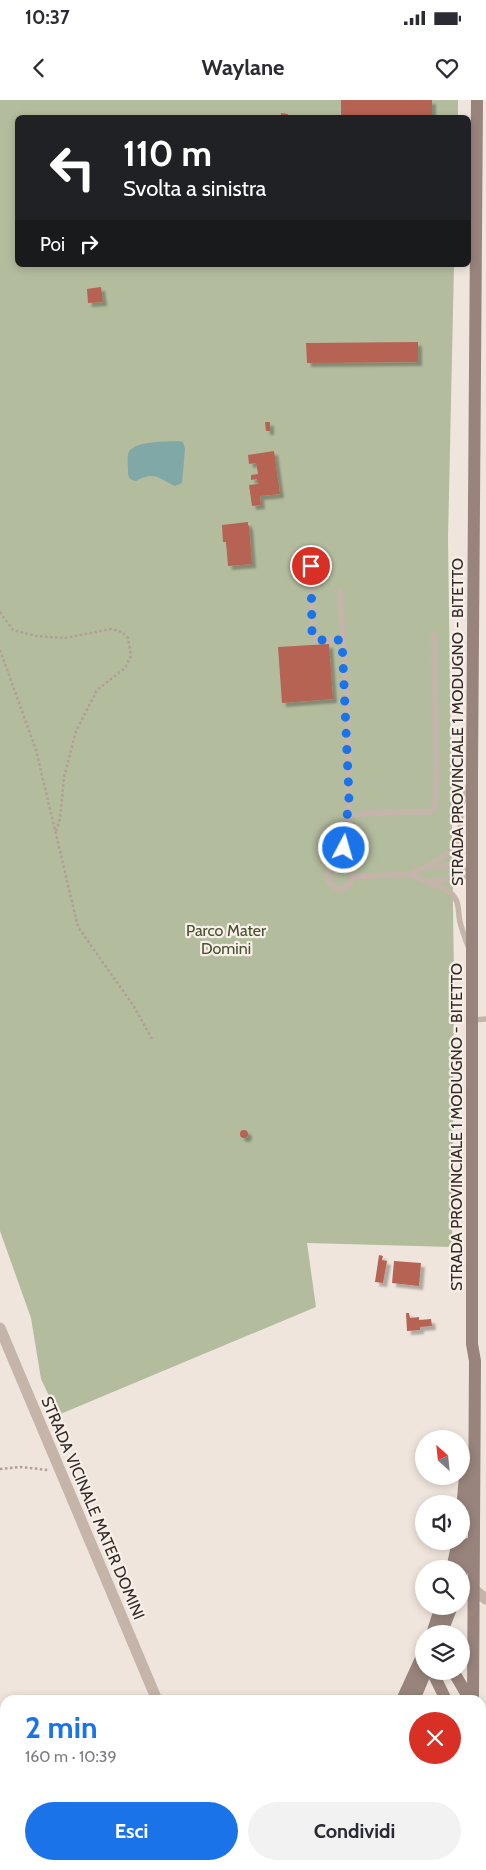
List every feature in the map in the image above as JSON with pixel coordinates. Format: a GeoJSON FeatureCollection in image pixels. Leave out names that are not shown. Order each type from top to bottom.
{"type":"FeatureCollection","features":[{"type":"Feature","properties":{"kind":"main road","name":"STRADA PROVINCIALE 1 MODUGNO - BITETTO"},"geometry":{"type":"LineString","coordinates":[[469,1495],[475,1361],[472,1344],[472,772],[476,100]]}},
{"type":"Feature","properties":{"kind":"main road"},"geometry":{"type":"LineString","coordinates":[[470,1523],[474,1590],[472,1695]]}},
{"type":"Feature","properties":{"kind":"main road"},"geometry":{"type":"LineString","coordinates":[[405,1695],[415,1680]]}},
{"type":"Feature","properties":{"kind":"main road"},"geometry":{"type":"LineString","coordinates":[[415,1695],[419,1680]]}},
{"type":"Feature","properties":{"kind":"main road"},"geometry":{"type":"LineString","coordinates":[[436,1680],[444,1695]]}},
{"type":"Feature","properties":{"kind":"main road"},"geometry":{"type":"LineString","coordinates":[[459,1680],[469,1695]]}},
{"type":"Feature","properties":{"kind":"street","name":"STRADA VICINALE MATER DOMINI"},"geometry":{"type":"LineString","coordinates":[[0,1328],[155,1695]]}},
{"type":"Feature","properties":{"kind":"street"},"geometry":{"type":"LineString","coordinates":[[474,1590],[486,1599]]}},
{"type":"Feature","properties":{"kind":"lane"},"geometry":{"type":"LineString","coordinates":[[311,566],[312,632],[316,640],[342,640]]}},
{"type":"Feature","properties":{"kind":"lane"},"geometry":{"type":"LineString","coordinates":[[340,590],[349,797],[342,866]]}},
{"type":"Feature","properties":{"kind":"lane"},"geometry":{"type":"LineString","coordinates":[[348,819],[353,816],[369,813],[428,812],[435,808],[434,633]]}},
{"type":"Feature","properties":{"kind":"lane"},"geometry":{"type":"LineString","coordinates":[[352,877],[409,874],[424,868],[450,852],[460,840],[461,807],[472,772]]}},
{"type":"Feature","properties":{"kind":"lane"},"geometry":{"type":"LineString","coordinates":[[424,868],[455,865],[473,873]]}},
{"type":"Feature","properties":{"kind":"lane"},"geometry":{"type":"LineString","coordinates":[[342,866],[349,870],[352,877],[350,884],[344,889],[336,888],[330,884],[329,872],[334,867],[342,866]]}},
{"type":"Feature","properties":{"kind":"lane"},"geometry":{"type":"LineString","coordinates":[[426,880],[439,881],[460,878],[473,873]]}},
{"type":"Feature","properties":{"kind":"lane"},"geometry":{"type":"LineString","coordinates":[[409,874],[449,891],[458,901],[460,921],[473,960]]}},
{"type":"Feature","properties":{"kind":"lane"},"geometry":{"type":"LineString","coordinates":[[473,1020],[486,1019]]}},
{"type":"Feature","properties":{"kind":"path"},"geometry":{"type":"LineString","coordinates":[[0,612],[13,630],[36,636],[65,638],[111,629],[122,632],[128,638],[131,656],[125,668],[96,690],[76,731],[64,777],[60,819],[56,831]]}},
{"type":"Feature","properties":{"kind":"path"},"geometry":{"type":"LineString","coordinates":[[0,650],[36,750],[78,927],[133,1005],[152,1039]]}},
{"type":"Feature","properties":{"kind":"path"},"geometry":{"type":"LineString","coordinates":[[0,1469],[20,1467],[47,1470],[59,1467]]}},
{"type":"Feature","properties":{"kind":"green space","name":"Parco Mater Domini"},"geometry":{"type":"Polygon","coordinates":[[[0,100],[458,100],[458,115],[15,115],[15,267],[454,267],[448,539],[454,978],[452,1247],[307,1243],[316,1307],[58,1415],[41,1379],[31,1318],[0,1231],[0,100]]]}},
{"type":"Feature","properties":{"kind":"water"},"geometry":{"type":"Polygon","coordinates":[[[183,442],[185,449],[182,483],[175,486],[152,476],[136,481],[129,478],[128,454],[131,449],[143,444],[183,442]]]}},
{"type":"Feature","properties":{"kind":"building"},"geometry":{"type":"Polygon","coordinates":[[[341,100],[432,100],[432,115],[341,115],[341,100]]]}},
{"type":"Feature","properties":{"kind":"building"},"geometry":{"type":"Polygon","coordinates":[[[101,287],[103,302],[88,303],[87,289],[101,287]]]}},
{"type":"Feature","properties":{"kind":"building"},"geometry":{"type":"Polygon","coordinates":[[[418,342],[418,362],[307,363],[306,343],[418,342]]]}},
{"type":"Feature","properties":{"kind":"building"},"geometry":{"type":"Polygon","coordinates":[[[265,422],[270,422],[270,431],[266,431],[265,422]]]}},
{"type":"Feature","properties":{"kind":"building"},"geometry":{"type":"Polygon","coordinates":[[[274,451],[280,494],[260,496],[261,505],[252,506],[249,485],[258,484],[257,479],[251,480],[251,475],[258,474],[256,463],[249,464],[248,455],[274,451]]]}},
{"type":"Feature","properties":{"kind":"building"},"geometry":{"type":"Polygon","coordinates":[[[248,522],[252,564],[228,566],[222,525],[248,522]]]}},
{"type":"Feature","properties":{"kind":"building"},"geometry":{"type":"Polygon","coordinates":[[[329,644],[333,699],[282,703],[278,647],[329,644]]]}},
{"type":"Feature","properties":{"kind":"building"},"geometry":{"type":"Polygon","coordinates":[[[244,1130],[248,1134],[244,1138],[240,1134],[244,1130]]]}},
{"type":"Feature","properties":{"kind":"building"},"geometry":{"type":"Polygon","coordinates":[[[379,1255],[383,1256],[382,1260],[387,1261],[383,1283],[375,1282],[379,1255]]]}},
{"type":"Feature","properties":{"kind":"building"},"geometry":{"type":"Polygon","coordinates":[[[394,1261],[421,1263],[419,1286],[392,1283],[394,1261]]]}},
{"type":"Feature","properties":{"kind":"building"},"geometry":{"type":"Polygon","coordinates":[[[406,1313],[409,1313],[410,1318],[419,1317],[419,1320],[431,1319],[432,1326],[420,1327],[420,1330],[407,1331],[406,1313]]]}},
{"type":"Feature","properties":{"kind":"route"},"geometry":{"type":"LineString","coordinates":[[311,566],[312,632],[316,640],[342,640],[349,797],[344,848]]}}]}
